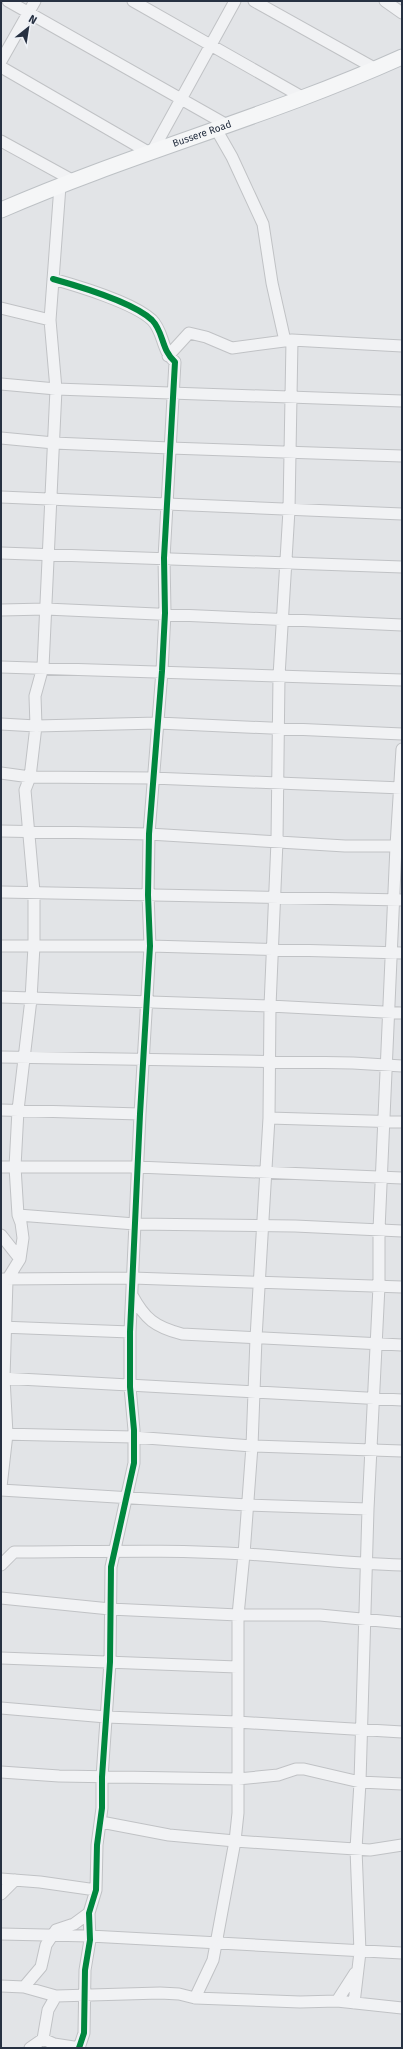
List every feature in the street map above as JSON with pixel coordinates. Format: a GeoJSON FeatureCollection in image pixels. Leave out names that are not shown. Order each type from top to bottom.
{"type":"FeatureCollection","features":[{"type":"Feature","properties":{"kind":"main road","name":"Bussere Road"},"geometry":{"type":"LineString","coordinates":[[1,210],[66,183],[150,151],[302,97],[402,57]]}},
{"type":"Feature","properties":{"kind":"street"},"geometry":{"type":"LineString","coordinates":[[8,1],[179,99],[221,127],[235,163],[263,224],[272,283],[289,341],[291,397],[289,510],[279,676],[277,841],[270,1006],[270,1118],[256,1338],[252,1446],[238,1614],[236,1667],[238,1779],[235,1841],[213,1960],[195,1998]]}},
{"type":"Feature","properties":{"kind":"street"},"geometry":{"type":"LineString","coordinates":[[1,61],[35,1]]}},
{"type":"Feature","properties":{"kind":"street"},"geometry":{"type":"LineString","coordinates":[[133,1],[302,97]]}},
{"type":"Feature","properties":{"kind":"street"},"geometry":{"type":"LineString","coordinates":[[1,67],[150,151],[179,99],[212,45],[235,1]]}},
{"type":"Feature","properties":{"kind":"street"},"geometry":{"type":"LineString","coordinates":[[254,1],[376,68]]}},
{"type":"Feature","properties":{"kind":"street"},"geometry":{"type":"LineString","coordinates":[[385,1],[402,13]]}},
{"type":"Feature","properties":{"kind":"street"},"geometry":{"type":"LineString","coordinates":[[1,141],[66,183],[53,279],[50,320],[56,388],[44,667],[34,696],[36,726],[30,777],[25,790],[34,892],[34,946],[31,999],[18,1110],[15,1167],[18,1215],[22,1223],[23,1238],[20,1259],[4,1279],[2,1378],[4,1434],[1,1489],[247,1505],[368,1508]]}},
{"type":"Feature","properties":{"kind":"street"},"geometry":{"type":"LineString","coordinates":[[43,2038],[54,2044],[80,2048],[84,2034],[85,1970],[90,1936],[89,1913],[96,1890],[96,1845],[101,1822],[102,1777],[110,1662],[111,1567],[128,1498],[134,1463],[130,1387],[132,1278],[140,1114],[148,1001],[150,946],[148,895],[149,834],[152,778],[162,671],[165,613],[164,558],[175,362],[168,356],[160,332],[152,320],[115,301],[83,288],[53,279]]}},
{"type":"Feature","properties":{"kind":"street"},"geometry":{"type":"LineString","coordinates":[[1,308],[50,320]]}},
{"type":"Feature","properties":{"kind":"street"},"geometry":{"type":"LineString","coordinates":[[168,356],[189,333],[206,337],[232,348],[289,341],[402,346]]}},
{"type":"Feature","properties":{"kind":"street"},"geometry":{"type":"LineString","coordinates":[[1,384],[56,388],[402,401]]}},
{"type":"Feature","properties":{"kind":"street"},"geometry":{"type":"LineString","coordinates":[[1,438],[54,443],[402,456]]}},
{"type":"Feature","properties":{"kind":"street"},"geometry":{"type":"LineString","coordinates":[[1,497],[402,514]]}},
{"type":"Feature","properties":{"kind":"street"},"geometry":{"type":"LineString","coordinates":[[1,552],[49,556],[164,558],[402,567]]}},
{"type":"Feature","properties":{"kind":"street"},"geometry":{"type":"LineString","coordinates":[[1,610],[46,609],[165,613],[402,625]]}},
{"type":"Feature","properties":{"kind":"street"},"geometry":{"type":"LineString","coordinates":[[1,667],[44,667],[402,680]]}},
{"type":"Feature","properties":{"kind":"street"},"geometry":{"type":"LineString","coordinates":[[1,724],[36,726],[158,723],[402,734]]}},
{"type":"Feature","properties":{"kind":"street"},"geometry":{"type":"LineString","coordinates":[[354,2003],[356,1972],[360,1952],[356,1849],[360,1782],[368,1508],[379,1286],[379,1230],[386,1066],[397,953],[402,749]]}},
{"type":"Feature","properties":{"kind":"street"},"geometry":{"type":"LineString","coordinates":[[1,773],[30,777],[152,778],[401,788]]}},
{"type":"Feature","properties":{"kind":"street"},"geometry":{"type":"LineString","coordinates":[[1,831],[28,833],[149,834],[344,846],[399,846]]}},
{"type":"Feature","properties":{"kind":"street"},"geometry":{"type":"LineString","coordinates":[[1,892],[398,900]]}},
{"type":"Feature","properties":{"kind":"street"},"geometry":{"type":"LineString","coordinates":[[1,946],[150,946],[397,953]]}},
{"type":"Feature","properties":{"kind":"street"},"geometry":{"type":"LineString","coordinates":[[1,997],[148,1001],[402,1013]]}},
{"type":"Feature","properties":{"kind":"street"},"geometry":{"type":"LineString","coordinates":[[1,1056],[353,1063],[402,1066]]}},
{"type":"Feature","properties":{"kind":"street"},"geometry":{"type":"LineString","coordinates":[[1,1110],[140,1114]]}},
{"type":"Feature","properties":{"kind":"street"},"geometry":{"type":"LineString","coordinates":[[270,1118],[402,1122]]}},
{"type":"Feature","properties":{"kind":"street"},"geometry":{"type":"LineString","coordinates":[[1,1167],[137,1166],[402,1178]]}},
{"type":"Feature","properties":{"kind":"street"},"geometry":{"type":"LineString","coordinates":[[18,1215],[135,1224],[263,1226],[402,1231]]}},
{"type":"Feature","properties":{"kind":"street"},"geometry":{"type":"LineString","coordinates":[[1,1235],[20,1259]]}},
{"type":"Feature","properties":{"kind":"street"},"geometry":{"type":"LineString","coordinates":[[4,1279],[132,1278],[402,1287]]}},
{"type":"Feature","properties":{"kind":"street"},"geometry":{"type":"LineString","coordinates":[[132,1294],[150,1321],[166,1330],[182,1334],[402,1345]]}},
{"type":"Feature","properties":{"kind":"street"},"geometry":{"type":"LineString","coordinates":[[4,1327],[130,1332]]}},
{"type":"Feature","properties":{"kind":"street"},"geometry":{"type":"LineString","coordinates":[[2,1378],[130,1387],[402,1400]]}},
{"type":"Feature","properties":{"kind":"street"},"geometry":{"type":"LineString","coordinates":[[4,1434],[133,1437],[252,1446],[402,1452]]}},
{"type":"Feature","properties":{"kind":"street"},"geometry":{"type":"LineString","coordinates":[[1,1565],[14,1552],[115,1550],[244,1554],[366,1564],[402,1565]]}},
{"type":"Feature","properties":{"kind":"street"},"geometry":{"type":"LineString","coordinates":[[1,1598],[110,1609],[238,1614],[320,1615],[402,1623]]}},
{"type":"Feature","properties":{"kind":"street"},"geometry":{"type":"LineString","coordinates":[[1,1658],[236,1667]]}},
{"type":"Feature","properties":{"kind":"street"},"geometry":{"type":"LineString","coordinates":[[1,1708],[106,1717],[197,1722],[237,1722],[402,1732]]}},
{"type":"Feature","properties":{"kind":"street"},"geometry":{"type":"LineString","coordinates":[[1,1772],[102,1777],[238,1779],[278,1775],[296,1769],[304,1769],[360,1782],[402,1784]]}},
{"type":"Feature","properties":{"kind":"street"},"geometry":{"type":"LineString","coordinates":[[101,1822],[169,1835],[235,1841],[356,1849],[384,1849],[402,1845]]}},
{"type":"Feature","properties":{"kind":"street"},"geometry":{"type":"LineString","coordinates":[[1,1879],[40,1882],[96,1890]]}},
{"type":"Feature","properties":{"kind":"street"},"geometry":{"type":"LineString","coordinates":[[1,1894],[15,1880]]}},
{"type":"Feature","properties":{"kind":"street"},"geometry":{"type":"LineString","coordinates":[[24,1987],[41,1966],[46,1945],[56,1930],[74,1924],[89,1913]]}},
{"type":"Feature","properties":{"kind":"street"},"geometry":{"type":"LineString","coordinates":[[1,1934],[90,1936],[360,1952],[402,1953]]}},
{"type":"Feature","properties":{"kind":"street"},"geometry":{"type":"LineString","coordinates":[[336,2001],[356,1972]]}},
{"type":"Feature","properties":{"kind":"street"},"geometry":{"type":"LineString","coordinates":[[1,1986],[24,1987],[56,1996],[152,1993],[180,1994],[195,1998],[300,2002],[336,2001],[402,2008]]}},
{"type":"Feature","properties":{"kind":"street"},"geometry":{"type":"LineString","coordinates":[[30,2048],[43,2038],[48,2010],[56,1996]]}},
{"type":"Feature","properties":{"kind":"cycle path"},"geometry":{"type":"LineString","coordinates":[[53,279],[119,301],[144,314],[156,325],[167,352],[175,362],[164,558],[165,613],[162,671],[149,834],[148,895],[150,946],[140,1114],[130,1332],[130,1387],[134,1430],[134,1463],[111,1567],[110,1662],[102,1777],[102,1808],[97,1845],[96,1890],[89,1913],[90,1940],[85,1970],[84,2033],[79,2048]]}}]}
